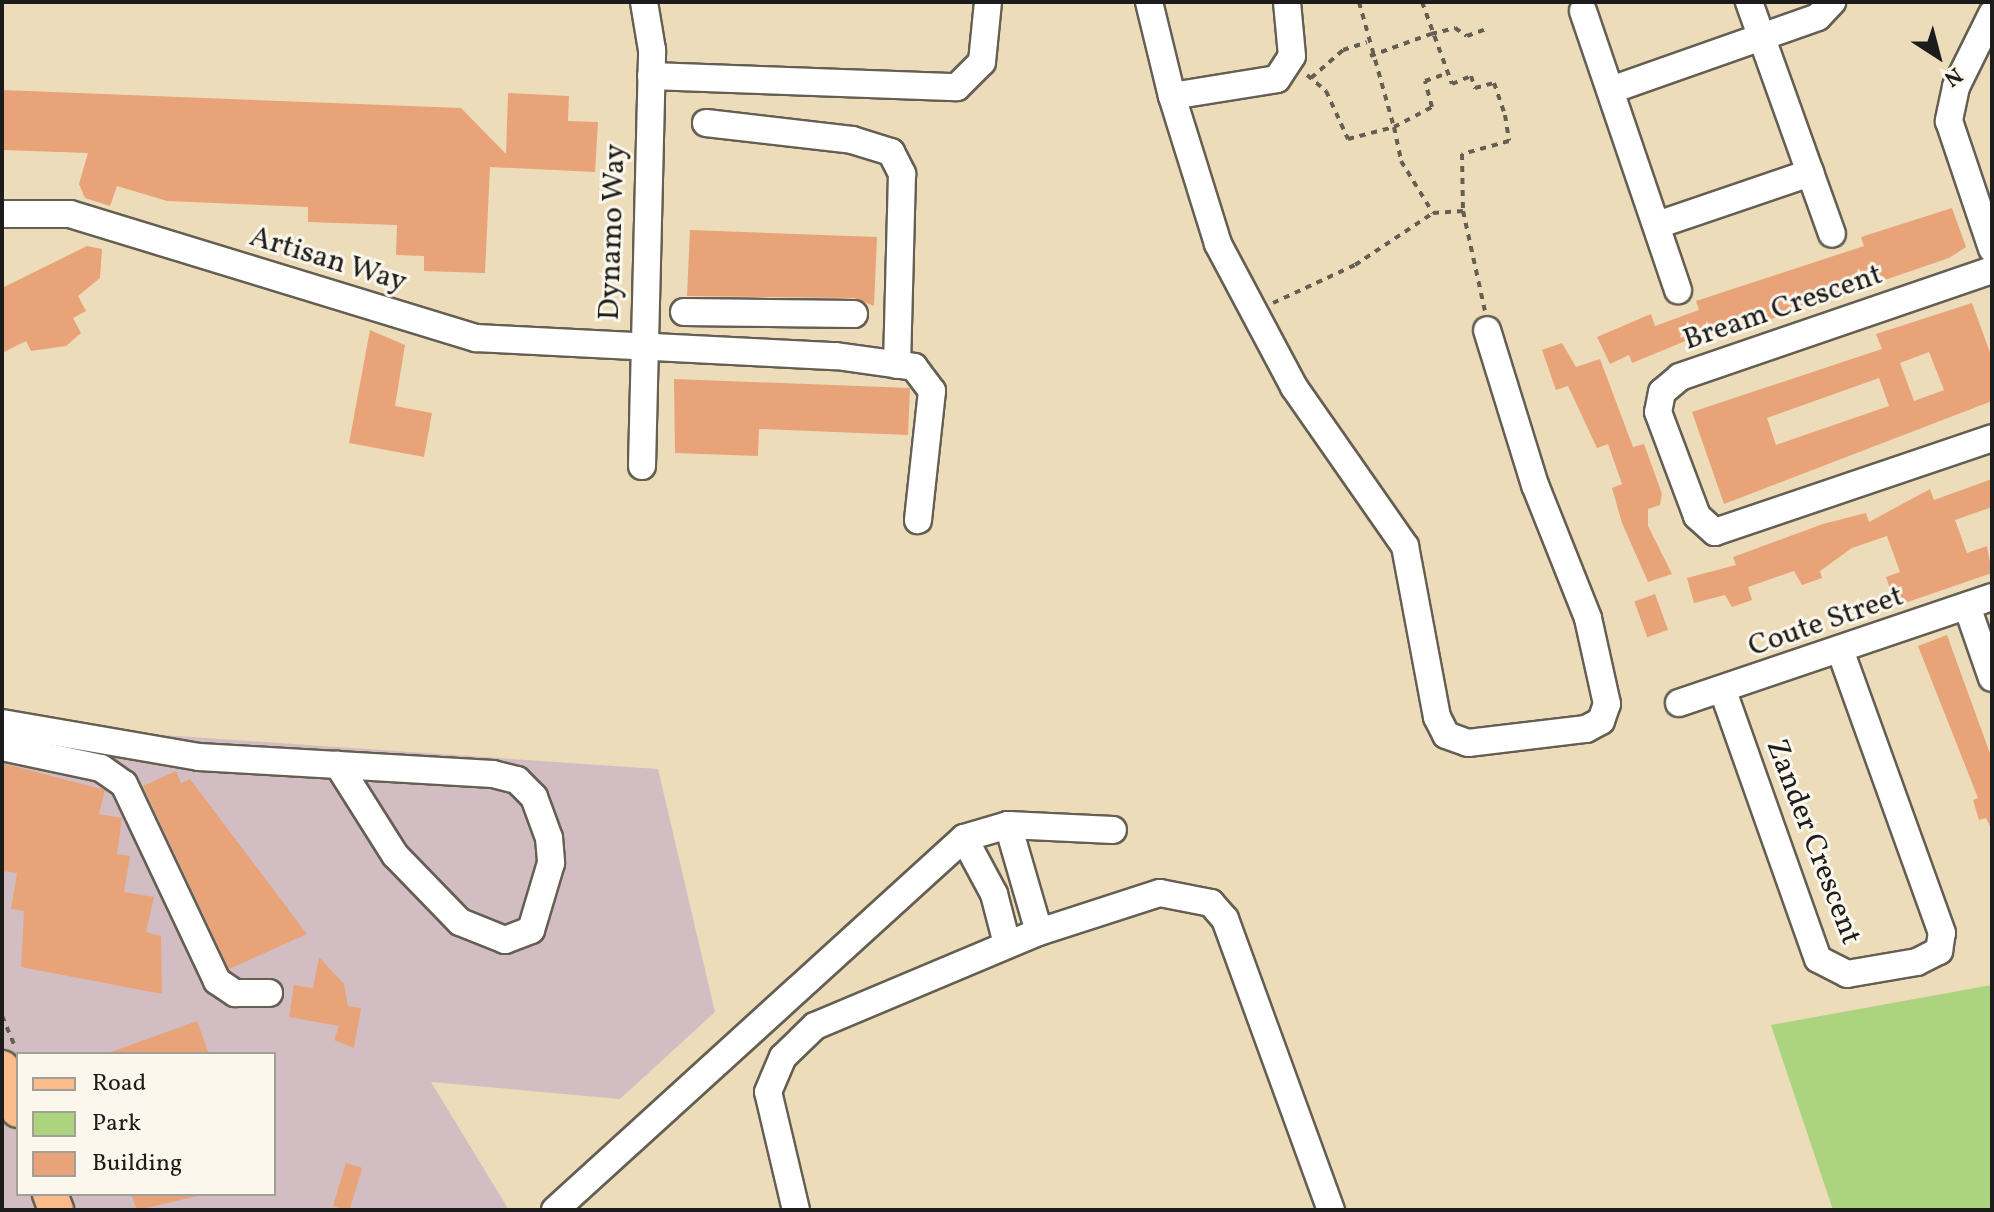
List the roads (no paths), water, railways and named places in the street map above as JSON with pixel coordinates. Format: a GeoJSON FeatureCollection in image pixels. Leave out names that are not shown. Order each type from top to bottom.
{"type":"FeatureCollection","features":[{"type":"Feature","properties":{"kind":"main road"},"geometry":{"type":"LineString","coordinates":[[2,1068],[16,1105]]}},
{"type":"Feature","properties":{"kind":"street","name":"Dynamo Way"},"geometry":{"type":"LineString","coordinates":[[642,466],[640,346],[651,76],[644,2]]}},
{"type":"Feature","properties":{"kind":"street"},"geometry":{"type":"LineString","coordinates":[[651,76],[957,87],[982,62],[988,2]]}},
{"type":"Feature","properties":{"kind":"street"},"geometry":{"type":"LineString","coordinates":[[1149,2],[1198,195],[1294,387],[1405,546],[1437,717],[1451,739],[1468,743],[1586,729],[1601,721],[1607,704],[1588,618],[1535,485],[1487,330]]}},
{"type":"Feature","properties":{"kind":"street"},"geometry":{"type":"LineString","coordinates":[[1172,96],[1262,86],[1300,72],[1287,2]]}},
{"type":"Feature","properties":{"kind":"street"},"geometry":{"type":"LineString","coordinates":[[1749,2],[1832,234]]}},
{"type":"Feature","properties":{"kind":"street"},"geometry":{"type":"LineString","coordinates":[[1611,90],[1818,17],[1832,2]]}},
{"type":"Feature","properties":{"kind":"street"},"geometry":{"type":"LineString","coordinates":[[1583,11],[1678,290]]}},
{"type":"Feature","properties":{"kind":"street"},"geometry":{"type":"LineString","coordinates":[[1992,14],[1956,87],[1949,121],[1992,249]]}},
{"type":"Feature","properties":{"kind":"street"},"geometry":{"type":"LineString","coordinates":[[706,123],[852,140],[891,152],[902,174],[897,365],[920,370],[932,391],[918,520]]}},
{"type":"Feature","properties":{"kind":"street"},"geometry":{"type":"LineString","coordinates":[[1657,225],[1810,173]]}},
{"type":"Feature","properties":{"kind":"street","name":"Artisan Way"},"geometry":{"type":"LineString","coordinates":[[2,214],[70,214],[476,338],[640,346],[897,365]]}},
{"type":"Feature","properties":{"kind":"street","name":"Bream Crescent"},"geometry":{"type":"LineString","coordinates":[[1992,270],[1680,377],[1662,392],[1658,412],[1697,516],[1715,532],[1992,438]]}},
{"type":"Feature","properties":{"kind":"street"},"geometry":{"type":"LineString","coordinates":[[684,312],[854,314]]}},
{"type":"Feature","properties":{"kind":"street"},"geometry":{"type":"LineString","coordinates":[[719,352],[720,312]]}},
{"type":"Feature","properties":{"kind":"street","name":"Coute Street"},"geometry":{"type":"LineString","coordinates":[[1679,703],[1841,653],[1992,597]]}},
{"type":"Feature","properties":{"kind":"street"},"geometry":{"type":"LineString","coordinates":[[1967,606],[1992,678]]}},
{"type":"Feature","properties":{"kind":"street","name":"Zander Crescent"},"geometry":{"type":"LineString","coordinates":[[1723,691],[1818,959],[1847,974],[1917,962],[1939,951],[1942,933],[1841,653]]}},
{"type":"Feature","properties":{"kind":"street"},"geometry":{"type":"LineString","coordinates":[[2,723],[199,757],[338,765],[493,774],[523,784],[540,812],[551,863],[531,930],[505,940],[460,922],[395,855],[338,765]]}},
{"type":"Feature","properties":{"kind":"street"},"geometry":{"type":"LineString","coordinates":[[2,747],[101,768],[124,784],[217,981],[235,993],[269,993]]}},
{"type":"Feature","properties":{"kind":"street"},"geometry":{"type":"LineString","coordinates":[[1008,825],[1039,932]]}},
{"type":"Feature","properties":{"kind":"street"},"geometry":{"type":"LineString","coordinates":[[555,1210],[964,838],[1008,825],[1113,830]]}},
{"type":"Feature","properties":{"kind":"street"},"geometry":{"type":"LineString","coordinates":[[964,838],[994,894],[1007,944]]}},
{"type":"Feature","properties":{"kind":"street"},"geometry":{"type":"LineString","coordinates":[[796,1210],[768,1092],[783,1057],[815,1026],[861,1002],[1007,944],[1160,893],[1211,903],[1241,956],[1331,1210]]}}]}
